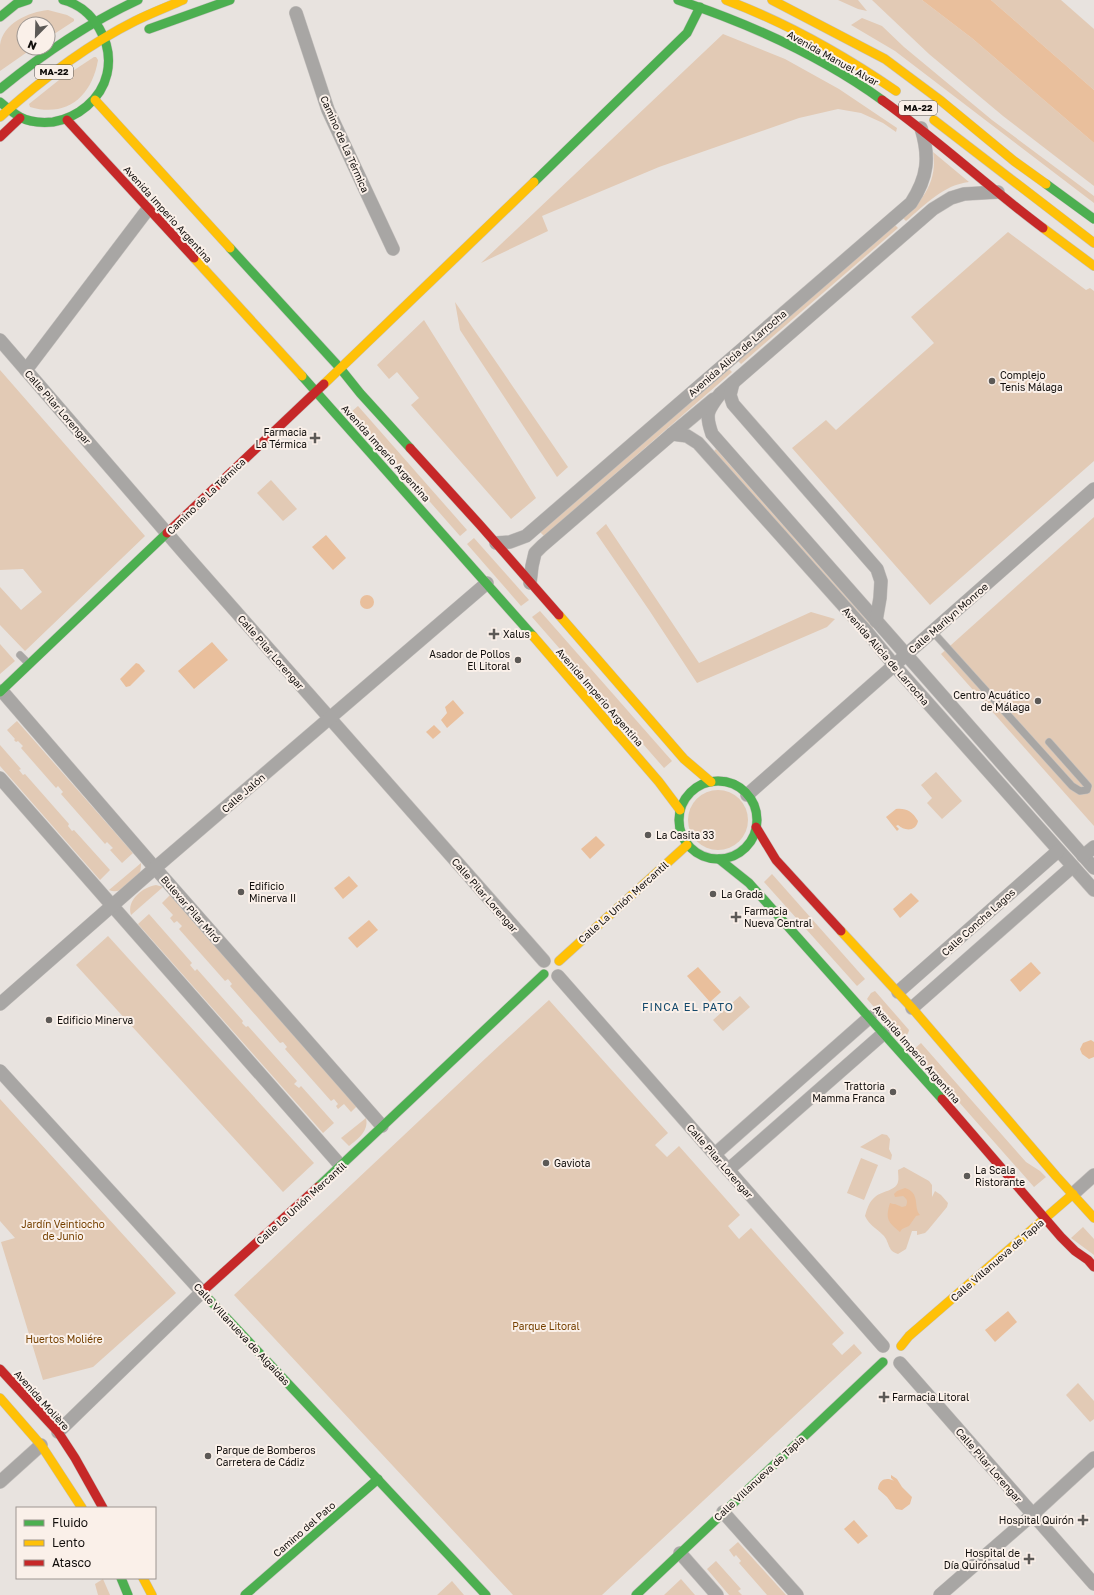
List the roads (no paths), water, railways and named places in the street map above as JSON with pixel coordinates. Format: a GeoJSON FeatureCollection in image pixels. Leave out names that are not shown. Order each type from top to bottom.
{"type":"FeatureCollection","features":[{"type":"Feature","properties":{"kind":"street"},"geometry":{"type":"LineString","coordinates":[[0,102],[7,110],[20,118],[30,121],[49,123],[67,120],[82,112],[95,100],[105,84],[112,50],[95,20],[84,10],[69,1],[63,0]]}},
{"type":"Feature","properties":{"kind":"street","name":"MA-22"},"geometry":{"type":"LineString","coordinates":[[0,89],[44,55],[95,20],[138,0]]}},
{"type":"Feature","properties":{"kind":"street","name":"MA-22"},"geometry":{"type":"LineString","coordinates":[[0,117],[58,69],[105,38],[126,25],[183,0]]}},
{"type":"Feature","properties":{"kind":"street"},"geometry":{"type":"LineString","coordinates":[[138,33],[230,0]]}},
{"type":"Feature","properties":{"kind":"street","name":"Avenida Manuel Alvar"},"geometry":{"type":"LineString","coordinates":[[678,0],[752,27],[799,50],[876,94],[920,126],[1022,212],[1094,266]]}},
{"type":"Feature","properties":{"kind":"street","name":"Avenida Manuel Alvar"},"geometry":{"type":"LineString","coordinates":[[726,0],[756,10],[804,33],[856,63],[906,99]]}},
{"type":"Feature","properties":{"kind":"street","name":"MA-22"},"geometry":{"type":"LineString","coordinates":[[772,0],[847,38],[885,60],[940,100],[1014,161],[1094,219]]}},
{"type":"Feature","properties":{"kind":"street"},"geometry":{"type":"LineString","coordinates":[[0,17],[19,1]]}},
{"type":"Feature","properties":{"kind":"street","name":"Camino de La Térmica"},"geometry":{"type":"LineString","coordinates":[[1,692],[412,300],[687,33],[700,7]]}},
{"type":"Feature","properties":{"kind":"street","name":"Camino de La Térmica"},"geometry":{"type":"LineString","coordinates":[[296,12],[328,110],[393,249]]}},
{"type":"Feature","properties":{"kind":"street","name":"Avenida Imperio Argentina"},"geometry":{"type":"LineString","coordinates":[[95,100],[340,368],[496,543],[684,759],[711,782]]}},
{"type":"Feature","properties":{"kind":"street","name":"MA-22"},"geometry":{"type":"LineString","coordinates":[[925,113],[1094,243]]}},
{"type":"Feature","properties":{"kind":"street"},"geometry":{"type":"LineString","coordinates":[[0,137],[20,118]]}},
{"type":"Feature","properties":{"kind":"street","name":"Avenida Imperio Argentina"},"geometry":{"type":"LineString","coordinates":[[67,120],[315,391],[487,583],[659,782],[680,810]]}},
{"type":"Feature","properties":{"kind":"street","name":"Avenida Alicia de Larrocha"},"geometry":{"type":"LineString","coordinates":[[496,543],[510,542],[526,536],[910,203],[918,192],[924,179],[927,164],[924,137],[920,126]]}},
{"type":"Feature","properties":{"kind":"street","name":"Avenida Alicia de Larrocha"},"geometry":{"type":"LineString","coordinates":[[530,583],[535,553],[933,209],[951,198],[964,194],[998,192]]}},
{"type":"Feature","properties":{"kind":"street"},"geometry":{"type":"LineString","coordinates":[[26,370],[148,210]]}},
{"type":"Feature","properties":{"kind":"street","name":"Calle Pilar Lorengar"},"geometry":{"type":"LineString","coordinates":[[0,340],[168,534],[544,961]]}},
{"type":"Feature","properties":{"kind":"street","name":"Avenida Alicia de Larrocha"},"geometry":{"type":"LineString","coordinates":[[733,383],[730,395],[732,404],[877,568],[881,581],[876,621]]}},
{"type":"Feature","properties":{"kind":"street","name":"Avenida Alicia de Larrocha"},"geometry":{"type":"LineString","coordinates":[[720,394],[709,408],[708,421],[712,434],[1094,868]]}},
{"type":"Feature","properties":{"kind":"street","name":"Avenida Alicia de Larrocha"},"geometry":{"type":"LineString","coordinates":[[672,434],[687,436],[698,442],[1094,890]]}},
{"type":"Feature","properties":{"kind":"street","name":"Calle Marilyn Monroe"},"geometry":{"type":"LineString","coordinates":[[748,795],[1094,489]]}},
{"type":"Feature","properties":{"kind":"street","name":"Calle Jalón"},"geometry":{"type":"LineString","coordinates":[[0,1004],[155,868],[487,583]]}},
{"type":"Feature","properties":{"kind":"street","name":"Bulevar Pilar Miró"},"geometry":{"type":"LineString","coordinates":[[1,692],[382,1126]]}},
{"type":"Feature","properties":{"kind":"street"},"geometry":{"type":"LineString","coordinates":[[0,778],[341,1166]]}},
{"type":"Feature","properties":{"kind":"street"},"geometry":{"type":"LineString","coordinates":[[711,782],[724,782],[737,786],[748,795],[754,805],[757,816],[756,827],[750,843],[736,855],[720,859],[702,856],[687,845],[681,834],[679,822],[680,810],[686,797],[697,787],[711,782]]}},
{"type":"Feature","properties":{"kind":"street"},"geometry":{"type":"LineString","coordinates":[[756,827],[776,860],[898,992],[1094,1218]]}},
{"type":"Feature","properties":{"kind":"street","name":"Calle La Unión Mercantil"},"geometry":{"type":"LineString","coordinates":[[559,961],[687,845]]}},
{"type":"Feature","properties":{"kind":"street"},"geometry":{"type":"LineString","coordinates":[[1083,856],[1094,847]]}},
{"type":"Feature","properties":{"kind":"street","name":"Calle Concha Lagos"},"geometry":{"type":"LineString","coordinates":[[898,992],[1058,851]]}},
{"type":"Feature","properties":{"kind":"street","name":"Avenida Imperio Argentina"},"geometry":{"type":"LineString","coordinates":[[720,859],[749,883],[870,1017],[1061,1237],[1094,1267]]}},
{"type":"Feature","properties":{"kind":"street","name":"Calle Concha Lagos"},"geometry":{"type":"LineString","coordinates":[[912,1008],[1072,866]]}},
{"type":"Feature","properties":{"kind":"street"},"geometry":{"type":"LineString","coordinates":[[549,958],[554,958],[559,961],[562,966],[558,976],[551,977],[544,974],[542,967],[544,961],[549,958]]}},
{"type":"Feature","properties":{"kind":"street","name":"Calle La Unión Mercantil"},"geometry":{"type":"LineString","coordinates":[[58,1432],[202,1292],[341,1166],[544,974]]}},
{"type":"Feature","properties":{"kind":"street","name":"Calle Pilar Lorengar"},"geometry":{"type":"LineString","coordinates":[[558,976],[883,1346]]}},
{"type":"Feature","properties":{"kind":"street"},"geometry":{"type":"LineString","coordinates":[[715,1154],[870,1017]]}},
{"type":"Feature","properties":{"kind":"street"},"geometry":{"type":"LineString","coordinates":[[728,1170],[884,1033]]}},
{"type":"Feature","properties":{"kind":"street","name":"Calle Villanueva de Algaidas"},"geometry":{"type":"LineString","coordinates":[[0,1071],[202,1292],[486,1595]]}},
{"type":"Feature","properties":{"kind":"street","name":"Calle Villanueva de Tapia"},"geometry":{"type":"LineString","coordinates":[[901,1346],[909,1336],[1073,1194],[1094,1174]]}},
{"type":"Feature","properties":{"kind":"street"},"geometry":{"type":"LineString","coordinates":[[890,1342],[898,1343],[901,1346],[904,1357],[900,1363],[889,1366],[883,1362],[880,1354],[883,1346],[890,1342]]}},
{"type":"Feature","properties":{"kind":"street","name":"Calle Villanueva de Tapia"},"geometry":{"type":"LineString","coordinates":[[636,1595],[722,1512],[883,1362]]}},
{"type":"Feature","properties":{"kind":"street","name":"Calle Pilar Lorengar"},"geometry":{"type":"LineString","coordinates":[[900,1363],[1094,1584]]}},
{"type":"Feature","properties":{"kind":"street","name":"Avenida Molière"},"geometry":{"type":"LineString","coordinates":[[0,1369],[58,1432],[75,1458],[102,1507]]}},
{"type":"Feature","properties":{"kind":"street"},"geometry":{"type":"LineString","coordinates":[[0,1398],[40,1445],[59,1471],[81,1507]]}},
{"type":"Feature","properties":{"kind":"street"},"geometry":{"type":"LineString","coordinates":[[0,1482],[40,1445]]}},
{"type":"Feature","properties":{"kind":"street"},"geometry":{"type":"LineString","coordinates":[[940,1595],[1032,1515],[1094,1458]]}},
{"type":"Feature","properties":{"kind":"street","name":"Camino del Pato"},"geometry":{"type":"LineString","coordinates":[[245,1595],[378,1479]]}},
{"type":"Feature","properties":{"kind":"street"},"geometry":{"type":"LineString","coordinates":[[722,1512],[797,1595]]}},
{"type":"Feature","properties":{"kind":"street"},"geometry":{"type":"LineString","coordinates":[[680,1553],[717,1595]]}},
{"type":"Feature","properties":{"kind":"street"},"geometry":{"type":"LineString","coordinates":[[121,1579],[128,1595]]}},
{"type":"Feature","properties":{"kind":"street"},"geometry":{"type":"LineString","coordinates":[[144,1579],[152,1595]]}},
{"type":"Feature","properties":{"kind":"lane"},"geometry":{"type":"LineString","coordinates":[[933,632],[1072,786],[1080,791],[1087,790],[1088,786],[1049,742]]}},
{"type":"Feature","properties":{"kind":"lane"},"geometry":{"type":"LineString","coordinates":[[20,655],[30,664]]}},
{"type":"Feature","properties":{"kind":"place","name":"Complejo Tenis Málaga"},"geometry":{"type":"Point","coordinates":[992,381]}},
{"type":"Feature","properties":{"kind":"place","name":"Farmacia La Térmica"},"geometry":{"type":"Point","coordinates":[315,438]}},
{"type":"Feature","properties":{"kind":"place","name":"Xalus"},"geometry":{"type":"Point","coordinates":[494,634]}},
{"type":"Feature","properties":{"kind":"place","name":"Asador de Pollos El Litoral"},"geometry":{"type":"Point","coordinates":[518,660]}},
{"type":"Feature","properties":{"kind":"place","name":"Centro Acuático de Málaga"},"geometry":{"type":"Point","coordinates":[1038,701]}},
{"type":"Feature","properties":{"kind":"place","name":"La Casita 33"},"geometry":{"type":"Point","coordinates":[648,835]}},
{"type":"Feature","properties":{"kind":"place","name":"Edificio Minerva II"},"geometry":{"type":"Point","coordinates":[241,892]}},
{"type":"Feature","properties":{"kind":"place","name":"La Grada"},"geometry":{"type":"Point","coordinates":[713,894]}},
{"type":"Feature","properties":{"kind":"place","name":"Farmacia Nueva Central"},"geometry":{"type":"Point","coordinates":[736,917]}},
{"type":"Feature","properties":{"kind":"place","name":"Edificio Minerva"},"geometry":{"type":"Point","coordinates":[49,1020]}},
{"type":"Feature","properties":{"kind":"place","name":"Trattoria Mamma Franca"},"geometry":{"type":"Point","coordinates":[893,1092]}},
{"type":"Feature","properties":{"kind":"place","name":"Gaviota"},"geometry":{"type":"Point","coordinates":[546,1163]}},
{"type":"Feature","properties":{"kind":"place","name":"La Scala Ristorante"},"geometry":{"type":"Point","coordinates":[967,1176]}},
{"type":"Feature","properties":{"kind":"place","name":"Farmacia Litoral"},"geometry":{"type":"Point","coordinates":[884,1397]}},
{"type":"Feature","properties":{"kind":"place","name":"Parque de Bomberos Carretera de Cádiz"},"geometry":{"type":"Point","coordinates":[208,1456]}},
{"type":"Feature","properties":{"kind":"place","name":"Hospital Quirón"},"geometry":{"type":"Point","coordinates":[1083,1520]}},
{"type":"Feature","properties":{"kind":"place","name":"Hospital de Día Quirónsalud"},"geometry":{"type":"Point","coordinates":[1029,1559]}},
{"type":"Feature","properties":{"kind":"district","name":"FINCA EL PATO"},"geometry":{"type":"Point","coordinates":[688,1007]}},
{"type":"Feature","properties":{"kind":"park label","name":"Jardín Veintiocho de Junio"},"geometry":{"type":"Point","coordinates":[63,1230]}},
{"type":"Feature","properties":{"kind":"park label","name":"Parque Litoral"},"geometry":{"type":"Point","coordinates":[546,1326]}},
{"type":"Feature","properties":{"kind":"park label","name":"Huertos Moliére"},"geometry":{"type":"Point","coordinates":[64,1339]}}]}
